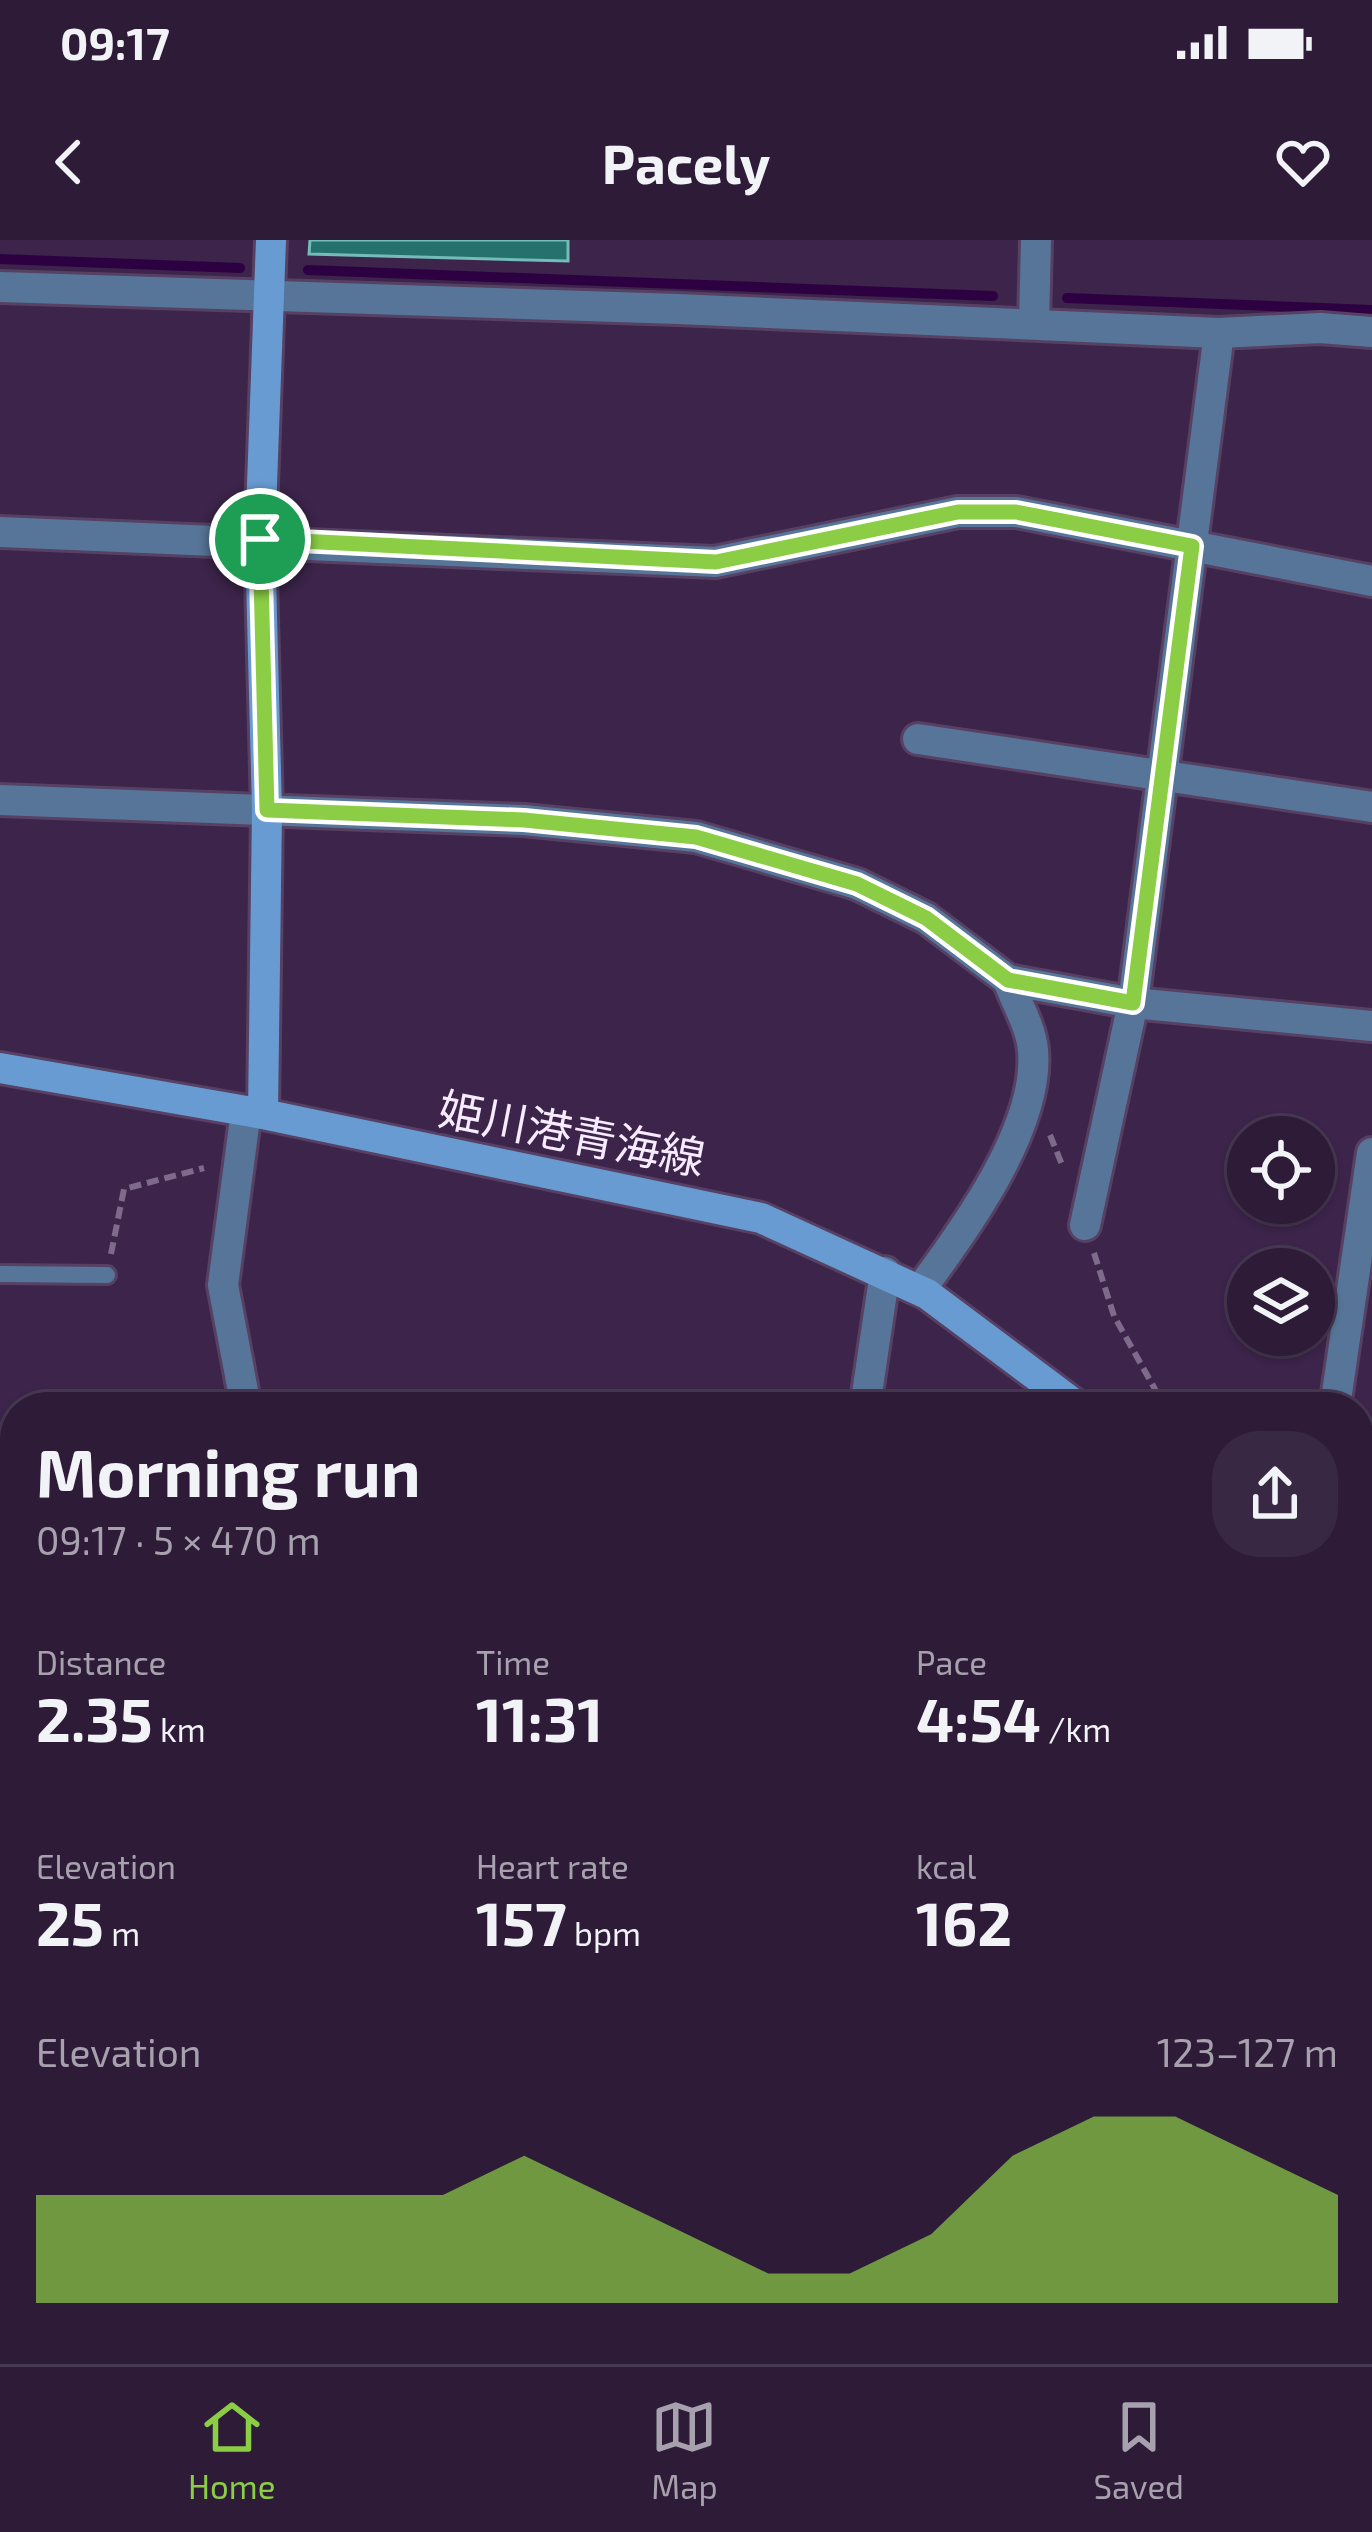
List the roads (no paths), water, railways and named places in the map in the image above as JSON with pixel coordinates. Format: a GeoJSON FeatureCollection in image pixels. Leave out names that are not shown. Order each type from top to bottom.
{"type":"FeatureCollection","features":[{"type":"Feature","properties":{"kind":"main road"},"geometry":{"type":"LineString","coordinates":[[254,1113],[267,810],[260,539],[271,240]]}},
{"type":"Feature","properties":{"kind":"main road","name":"姫川港青海線"},"geometry":{"type":"LineString","coordinates":[[0,1068],[254,1113],[688,1199],[761,1218],[920,1290],[1058,1392]]}},
{"type":"Feature","properties":{"kind":"street"},"geometry":{"type":"LineString","coordinates":[[1034,322],[1036,240]]}},
{"type":"Feature","properties":{"kind":"street"},"geometry":{"type":"LineString","coordinates":[[0,287],[1034,322],[1219,333],[1319,328],[1372,332]]}},
{"type":"Feature","properties":{"kind":"street"},"geometry":{"type":"LineString","coordinates":[[1085,1225],[1133,1003],[1219,333]]}},
{"type":"Feature","properties":{"kind":"street"},"geometry":{"type":"LineString","coordinates":[[0,532],[260,539],[716,562],[958,512],[1016,512],[1372,581]]}},
{"type":"Feature","properties":{"kind":"street"},"geometry":{"type":"LineString","coordinates":[[918,739],[1372,806]]}},
{"type":"Feature","properties":{"kind":"street"},"geometry":{"type":"LineString","coordinates":[[0,800],[524,820],[696,837],[857,884],[926,918],[1008,980],[1133,1003],[1372,1027]]}},
{"type":"Feature","properties":{"kind":"street"},"geometry":{"type":"LineString","coordinates":[[920,1290],[968,1224],[1032,1087],[1033,1047],[1008,980]]}},
{"type":"Feature","properties":{"kind":"street"},"geometry":{"type":"LineString","coordinates":[[243,1392],[223,1285],[239,1161],[254,1113]]}},
{"type":"Feature","properties":{"kind":"street"},"geometry":{"type":"LineString","coordinates":[[1339,1392],[1360,1316],[1372,1153]]}},
{"type":"Feature","properties":{"kind":"street"},"geometry":{"type":"LineString","coordinates":[[867,1392],[886,1272]]}},
{"type":"Feature","properties":{"kind":"lane"},"geometry":{"type":"LineString","coordinates":[[0,1274],[107,1275]]}},
{"type":"Feature","properties":{"kind":"waterway"},"geometry":{"type":"LineString","coordinates":[[0,259],[240,268]]}},
{"type":"Feature","properties":{"kind":"waterway"},"geometry":{"type":"LineString","coordinates":[[308,270],[993,296]]}},
{"type":"Feature","properties":{"kind":"waterway"},"geometry":{"type":"LineString","coordinates":[[1067,298],[1372,310]]}}]}
